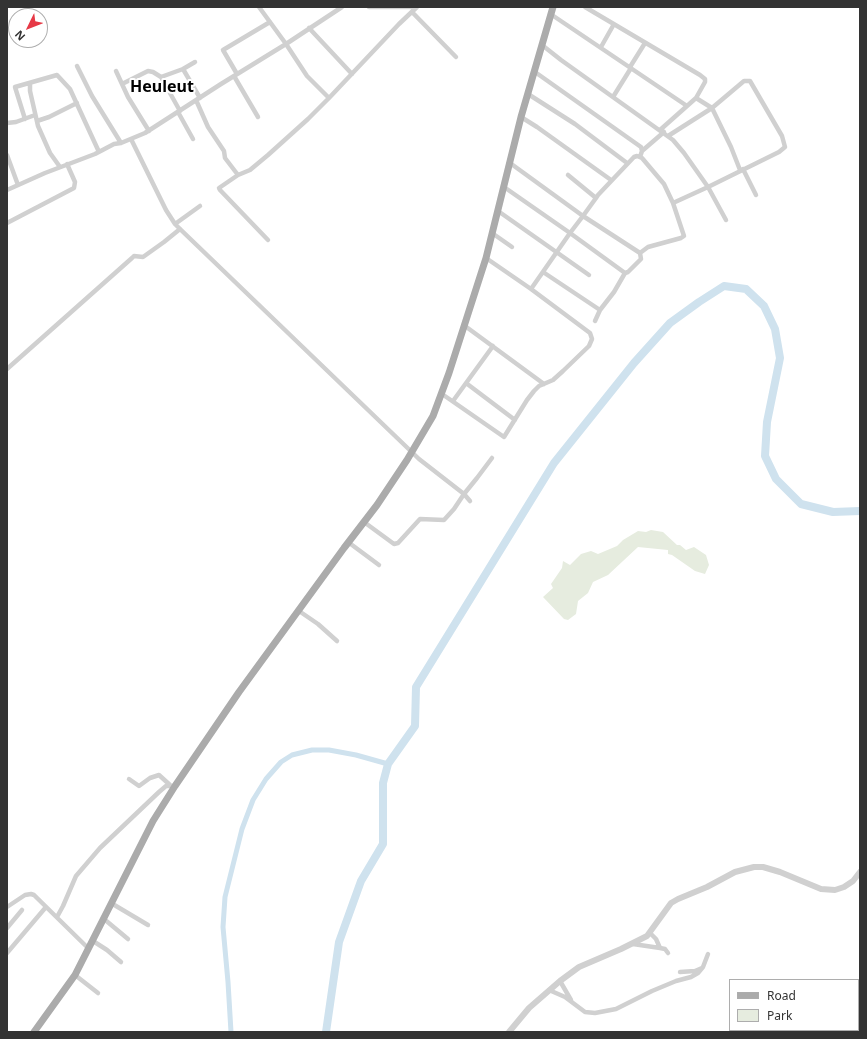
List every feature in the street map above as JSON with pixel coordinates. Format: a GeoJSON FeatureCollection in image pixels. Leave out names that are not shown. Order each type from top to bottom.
{"type":"FeatureCollection","features":[{"type":"Feature","properties":{"kind":"main road"},"geometry":{"type":"LineString","coordinates":[[34,1032],[75,974],[172,786],[348,542],[377,505],[428,426],[442,394],[486,258],[521,117],[552,15],[553,7]]}},
{"type":"Feature","properties":{"kind":"street"},"geometry":{"type":"LineString","coordinates":[[259,7],[307,76],[329,98]]}},
{"type":"Feature","properties":{"kind":"street"},"geometry":{"type":"LineString","coordinates":[[7,190],[99,152],[114,144],[121,143],[149,131],[342,7]]}},
{"type":"Feature","properties":{"kind":"street"},"geometry":{"type":"LineString","coordinates":[[369,7],[411,9],[417,7]]}},
{"type":"Feature","properties":{"kind":"street"},"geometry":{"type":"LineString","coordinates":[[585,7],[671,57],[705,79],[705,82],[696,98],[642,151],[640,157]]}},
{"type":"Feature","properties":{"kind":"street"},"geometry":{"type":"LineString","coordinates":[[411,9],[456,57]]}},
{"type":"Feature","properties":{"kind":"street"},"geometry":{"type":"LineString","coordinates":[[268,240],[219,190],[220,187],[238,175],[250,170],[308,119],[352,74],[411,9]]}},
{"type":"Feature","properties":{"kind":"street"},"geometry":{"type":"LineString","coordinates":[[552,15],[687,106]]}},
{"type":"Feature","properties":{"kind":"street"},"geometry":{"type":"LineString","coordinates":[[258,117],[235,75],[224,50],[270,22]]}},
{"type":"Feature","properties":{"kind":"street"},"geometry":{"type":"LineString","coordinates":[[601,47],[614,24]]}},
{"type":"Feature","properties":{"kind":"street"},"geometry":{"type":"LineString","coordinates":[[309,28],[352,74]]}},
{"type":"Feature","properties":{"kind":"street"},"geometry":{"type":"LineString","coordinates":[[613,97],[645,43]]}},
{"type":"Feature","properties":{"kind":"street"},"geometry":{"type":"LineString","coordinates":[[542,45],[668,136],[684,153],[708,187],[726,220]]}},
{"type":"Feature","properties":{"kind":"street"},"geometry":{"type":"LineString","coordinates":[[161,77],[183,69],[195,62]]}},
{"type":"Feature","properties":{"kind":"street"},"geometry":{"type":"LineString","coordinates":[[77,66],[92,96],[121,143]]}},
{"type":"Feature","properties":{"kind":"street"},"geometry":{"type":"LineString","coordinates":[[183,69],[198,99],[208,127],[224,151],[225,158],[238,175]]}},
{"type":"Feature","properties":{"kind":"street"},"geometry":{"type":"LineString","coordinates":[[116,71],[149,131]]}},
{"type":"Feature","properties":{"kind":"street"},"geometry":{"type":"LineString","coordinates":[[122,84],[148,71],[161,77],[193,139]]}},
{"type":"Feature","properties":{"kind":"street"},"geometry":{"type":"LineString","coordinates":[[535,72],[641,147],[642,151]]}},
{"type":"Feature","properties":{"kind":"street"},"geometry":{"type":"LineString","coordinates":[[25,119],[15,87],[57,75],[70,89],[99,152]]}},
{"type":"Feature","properties":{"kind":"street"},"geometry":{"type":"LineString","coordinates":[[668,136],[712,108],[744,81],[750,81],[782,136],[784,147],[782,150],[673,203]]}},
{"type":"Feature","properties":{"kind":"street"},"geometry":{"type":"LineString","coordinates":[[30,83],[30,91],[37,121],[50,153],[60,167]]}},
{"type":"Feature","properties":{"kind":"street"},"geometry":{"type":"LineString","coordinates":[[528,94],[575,124],[627,163]]}},
{"type":"Feature","properties":{"kind":"street"},"geometry":{"type":"LineString","coordinates":[[696,98],[712,108],[742,170],[756,195]]}},
{"type":"Feature","properties":{"kind":"street"},"geometry":{"type":"LineString","coordinates":[[37,121],[49,118],[77,103]]}},
{"type":"Feature","properties":{"kind":"street"},"geometry":{"type":"LineString","coordinates":[[7,123],[35,115]]}},
{"type":"Feature","properties":{"kind":"street"},"geometry":{"type":"LineString","coordinates":[[521,117],[611,180]]}},
{"type":"Feature","properties":{"kind":"street"},"geometry":{"type":"LineString","coordinates":[[131,139],[166,210],[175,224],[412,452],[434,472],[464,494],[470,501]]}},
{"type":"Feature","properties":{"kind":"street"},"geometry":{"type":"LineString","coordinates":[[7,155],[18,185]]}},
{"type":"Feature","properties":{"kind":"street"},"geometry":{"type":"LineString","coordinates":[[531,289],[596,198],[634,156],[640,157],[664,184],[673,203],[684,236],[648,247],[640,254]]}},
{"type":"Feature","properties":{"kind":"street"},"geometry":{"type":"LineString","coordinates":[[510,163],[583,216],[640,254]]}},
{"type":"Feature","properties":{"kind":"street"},"geometry":{"type":"LineString","coordinates":[[7,223],[74,188],[75,182],[67,164]]}},
{"type":"Feature","properties":{"kind":"street"},"geometry":{"type":"LineString","coordinates":[[568,175],[596,198]]}},
{"type":"Feature","properties":{"kind":"street"},"geometry":{"type":"LineString","coordinates":[[504,187],[625,273]]}},
{"type":"Feature","properties":{"kind":"street"},"geometry":{"type":"LineString","coordinates":[[175,224],[200,206]]}},
{"type":"Feature","properties":{"kind":"street"},"geometry":{"type":"LineString","coordinates":[[498,211],[589,275]]}},
{"type":"Feature","properties":{"kind":"street"},"geometry":{"type":"LineString","coordinates":[[7,369],[134,256],[143,257],[180,229]]}},
{"type":"Feature","properties":{"kind":"street"},"geometry":{"type":"LineString","coordinates":[[492,233],[512,246]]}},
{"type":"Feature","properties":{"kind":"street"},"geometry":{"type":"LineString","coordinates":[[594,320],[614,292],[625,273],[628,272],[641,259],[640,254]]}},
{"type":"Feature","properties":{"kind":"street"},"geometry":{"type":"LineString","coordinates":[[442,394],[503,437],[506,436],[526,400],[539,386],[553,380],[575,360],[589,346],[592,337],[590,333],[531,289],[486,258]]}},
{"type":"Feature","properties":{"kind":"street"},"geometry":{"type":"LineString","coordinates":[[542,272],[600,310]]}},
{"type":"Feature","properties":{"kind":"street"},"geometry":{"type":"LineString","coordinates":[[465,326],[544,384]]}},
{"type":"Feature","properties":{"kind":"street"},"geometry":{"type":"LineString","coordinates":[[453,401],[493,346]]}},
{"type":"Feature","properties":{"kind":"street"},"geometry":{"type":"LineString","coordinates":[[466,383],[515,420]]}},
{"type":"Feature","properties":{"kind":"street"},"geometry":{"type":"LineString","coordinates":[[364,522],[392,543],[396,543],[421,518],[444,520],[492,458]]}},
{"type":"Feature","properties":{"kind":"street"},"geometry":{"type":"LineString","coordinates":[[348,542],[380,565]]}},
{"type":"Feature","properties":{"kind":"street"},"geometry":{"type":"LineString","coordinates":[[299,611],[318,624],[337,641]]}},
{"type":"Feature","properties":{"kind":"street"},"geometry":{"type":"LineString","coordinates":[[129,778],[139,786],[150,778],[159,775],[172,786]]}},
{"type":"Feature","properties":{"kind":"street"},"geometry":{"type":"LineString","coordinates":[[54,916],[68,895],[73,882],[80,871],[100,848],[135,813],[162,789],[172,786]]}},
{"type":"Feature","properties":{"kind":"street"},"geometry":{"type":"LineString","coordinates":[[509,1032],[529,1008],[549,990],[579,967],[632,944],[650,933],[667,909],[678,899],[707,887],[735,872],[745,869],[763,868],[780,872],[812,887],[835,890],[844,887],[853,881],[860,872]]}},
{"type":"Feature","properties":{"kind":"street"},"geometry":{"type":"LineString","coordinates":[[7,907],[25,895],[34,895],[89,949]]}},
{"type":"Feature","properties":{"kind":"street"},"geometry":{"type":"LineString","coordinates":[[112,904],[148,925]]}},
{"type":"Feature","properties":{"kind":"street"},"geometry":{"type":"LineString","coordinates":[[7,953],[46,907]]}},
{"type":"Feature","properties":{"kind":"street"},"geometry":{"type":"LineString","coordinates":[[7,928],[22,910]]}},
{"type":"Feature","properties":{"kind":"street"},"geometry":{"type":"LineString","coordinates":[[104,919],[128,939]]}},
{"type":"Feature","properties":{"kind":"street"},"geometry":{"type":"LineString","coordinates":[[650,933],[656,939],[660,948]]}},
{"type":"Feature","properties":{"kind":"street"},"geometry":{"type":"LineString","coordinates":[[92,941],[104,948],[121,962]]}},
{"type":"Feature","properties":{"kind":"street"},"geometry":{"type":"LineString","coordinates":[[632,944],[641,944],[665,949],[668,953]]}},
{"type":"Feature","properties":{"kind":"street"},"geometry":{"type":"LineString","coordinates":[[549,990],[556,992],[572,1001],[585,1012],[595,1013],[616,1009],[676,981],[691,977],[698,973],[703,967],[708,954]]}},
{"type":"Feature","properties":{"kind":"street"},"geometry":{"type":"LineString","coordinates":[[680,972],[695,971],[703,967]]}},
{"type":"Feature","properties":{"kind":"street"},"geometry":{"type":"LineString","coordinates":[[75,974],[98,992]]}},
{"type":"Feature","properties":{"kind":"street"},"geometry":{"type":"LineString","coordinates":[[560,981],[572,1001]]}},
{"type":"Feature","properties":{"kind":"green space"},"geometry":{"type":"Polygon","coordinates":[[[651,530],[663,532],[677,545],[680,545],[686,550],[694,547],[706,555],[709,565],[705,574],[695,571],[672,555],[668,554],[668,550],[638,547],[608,575],[593,582],[588,593],[578,601],[576,614],[568,620],[564,619],[543,597],[553,588],[551,584],[562,568],[563,561],[570,565],[581,554],[591,551],[598,554],[617,546],[623,540],[638,531],[646,532],[651,530]]]}},
{"type":"Feature","properties":{"kind":"waterway"},"geometry":{"type":"LineString","coordinates":[[326,1032],[339,942],[361,881],[383,844],[383,783],[388,764],[415,726],[416,687],[554,463],[634,363],[670,323],[724,286],[746,289],[764,306],[775,329],[780,358],[767,422],[765,456],[776,479],[801,504],[833,512],[860,511]]}},
{"type":"Feature","properties":{"kind":"waterway"},"geometry":{"type":"LineString","coordinates":[[231,1032],[223,927],[225,897],[242,829],[253,800],[266,779],[281,762],[292,755],[312,750],[329,750],[356,755],[388,764]]}},
{"type":"Feature","properties":{"kind":"district","name":"Heuleut"},"geometry":{"type":"Point","coordinates":[162,87]}}]}
